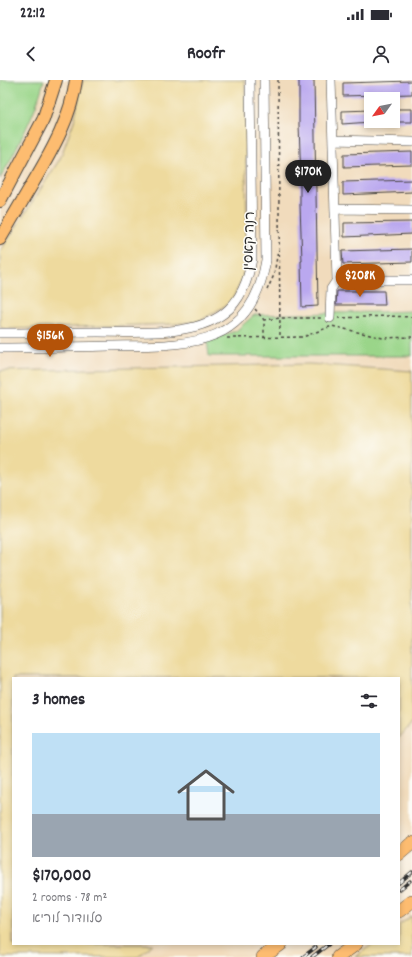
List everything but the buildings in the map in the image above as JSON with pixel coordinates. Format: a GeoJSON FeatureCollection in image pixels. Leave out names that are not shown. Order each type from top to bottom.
{"type":"FeatureCollection","features":[{"type":"Feature","properties":{"kind":"highway"},"geometry":{"type":"LineString","coordinates":[[400,853],[412,843]]}},
{"type":"Feature","properties":{"kind":"highway"},"geometry":{"type":"LineString","coordinates":[[400,910],[412,901]]}},
{"type":"Feature","properties":{"kind":"highway"},"geometry":{"type":"LineString","coordinates":[[263,957],[280,945]]}},
{"type":"Feature","properties":{"kind":"highway"},"geometry":{"type":"LineString","coordinates":[[338,957],[355,945]]}},
{"type":"Feature","properties":{"kind":"main road"},"geometry":{"type":"LineString","coordinates":[[0,201],[43,120],[56,80]]}},
{"type":"Feature","properties":{"kind":"main road"},"geometry":{"type":"LineString","coordinates":[[0,239],[50,154],[64,126],[74,95],[76,80]]}},
{"type":"Feature","properties":{"kind":"street","name":"רנה קאסין"},"geometry":{"type":"LineString","coordinates":[[0,333],[174,330],[206,324],[224,314],[234,304],[246,283],[252,259],[250,80]]}},
{"type":"Feature","properties":{"kind":"street","name":"רנה קאסין"},"geometry":{"type":"LineString","coordinates":[[0,348],[188,343],[218,334],[232,325],[245,313],[259,289],[263,278],[266,260],[264,80]]}},
{"type":"Feature","properties":{"kind":"street"},"geometry":{"type":"LineString","coordinates":[[330,318],[331,289],[337,280],[331,80]]}},
{"type":"Feature","properties":{"kind":"street"},"geometry":{"type":"LineString","coordinates":[[333,140],[412,142]]}},
{"type":"Feature","properties":{"kind":"street"},"geometry":{"type":"LineString","coordinates":[[335,210],[412,210]]}},
{"type":"Feature","properties":{"kind":"street"},"geometry":{"type":"LineString","coordinates":[[337,280],[412,280]]}},
{"type":"Feature","properties":{"kind":"path"},"geometry":{"type":"LineString","coordinates":[[278,80],[280,337]]}},
{"type":"Feature","properties":{"kind":"path"},"geometry":{"type":"LineString","coordinates":[[255,309],[264,320],[264,338]]}},
{"type":"Feature","properties":{"kind":"path"},"geometry":{"type":"LineString","coordinates":[[226,338],[303,337],[332,326],[383,338],[412,337]]}},
{"type":"Feature","properties":{"kind":"green space"},"geometry":{"type":"Polygon","coordinates":[[[0,80],[44,80],[31,119],[0,179],[0,80]]]}},
{"type":"Feature","properties":{"kind":"green space"},"geometry":{"type":"Polygon","coordinates":[[[412,311],[412,356],[209,356],[207,340],[236,331],[254,315],[412,311]]]}},
{"type":"Feature","properties":{"kind":"sand"},"geometry":{"type":"Polygon","coordinates":[[[83,80],[245,80],[247,256],[241,282],[231,302],[200,321],[174,324],[5,329],[0,327],[0,252],[60,159],[74,121],[83,80]]]}},
{"type":"Feature","properties":{"kind":"sand"},"geometry":{"type":"Polygon","coordinates":[[[309,364],[412,371],[412,723],[400,737],[400,677],[12,677],[12,945],[152,945],[138,957],[0,957],[0,371],[309,364]]]}},
{"type":"Feature","properties":{"kind":"sand"},"geometry":{"type":"Polygon","coordinates":[[[412,916],[412,957],[355,957],[372,945],[400,945],[400,924],[412,916]]]}},
{"type":"Feature","properties":{"kind":"railway"},"geometry":{"type":"LineString","coordinates":[[400,882],[412,872]]}},
{"type":"Feature","properties":{"kind":"railway"},"geometry":{"type":"LineString","coordinates":[[400,889],[410,881]]}},
{"type":"Feature","properties":{"kind":"railway"},"geometry":{"type":"LineString","coordinates":[[312,957],[328,945]]}},
{"type":"Feature","properties":{"kind":"railway"},"geometry":{"type":"LineString","coordinates":[[303,957],[316,947]]}}]}
